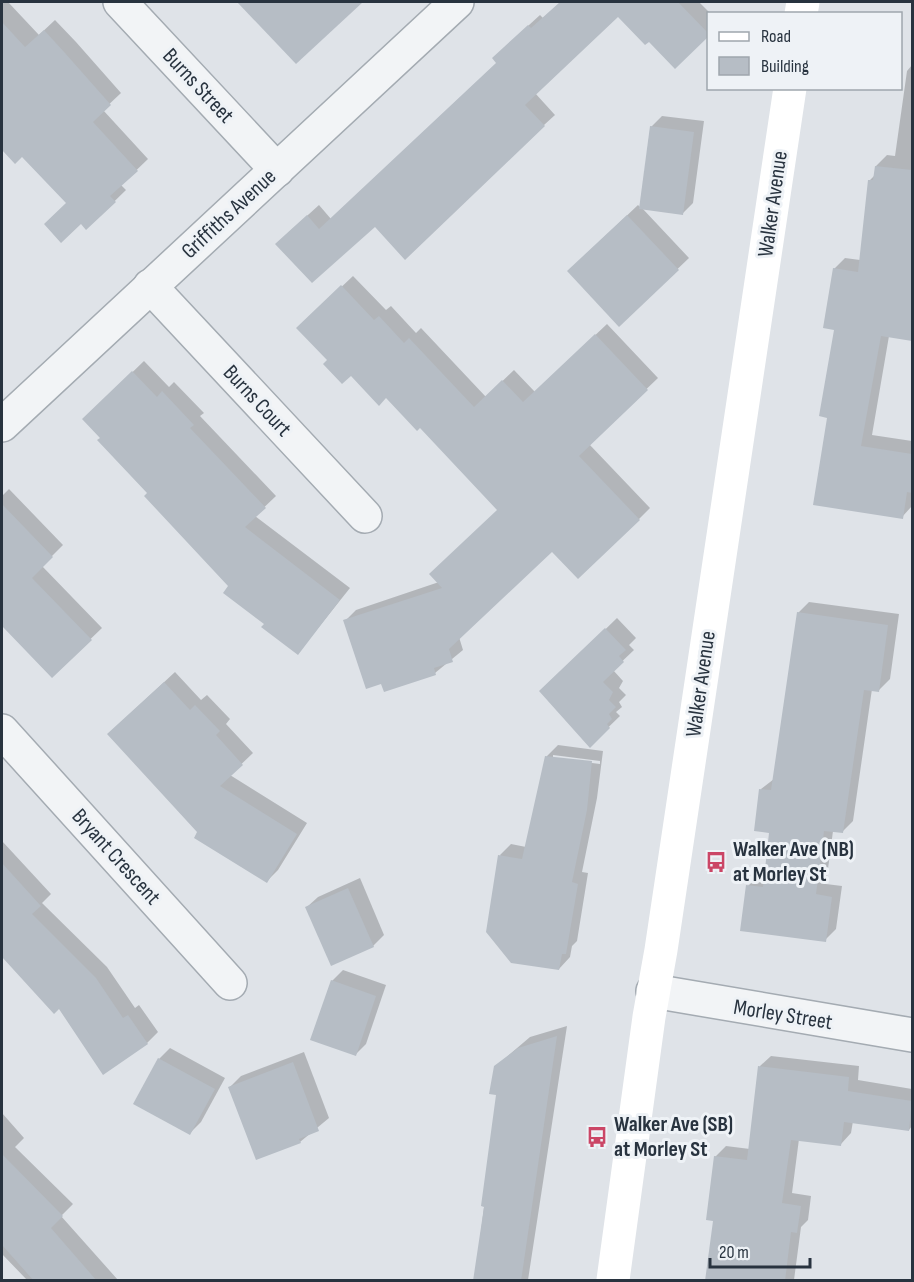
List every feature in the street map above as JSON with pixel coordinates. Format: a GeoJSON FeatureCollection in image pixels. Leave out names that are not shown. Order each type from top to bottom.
{"type":"FeatureCollection","features":[{"type":"Feature","properties":{"kind":"street","name":"Burns Street"},"geometry":{"type":"LineString","coordinates":[[120,2],[277,170]]}},
{"type":"Feature","properties":{"kind":"street","name":"Griffiths Avenue"},"geometry":{"type":"LineString","coordinates":[[2,425],[457,2]]}},
{"type":"Feature","properties":{"kind":"street","name":"Walker Avenue"},"geometry":{"type":"LineString","coordinates":[[614,1281],[653,991],[790,90]]}},
{"type":"Feature","properties":{"kind":"street","name":"Burns Court"},"geometry":{"type":"LineString","coordinates":[[150,286],[364,516]]}},
{"type":"Feature","properties":{"kind":"street","name":"Bryant Crescent"},"geometry":{"type":"LineString","coordinates":[[2,731],[230,983]]}},
{"type":"Feature","properties":{"kind":"street","name":"Morley Street"},"geometry":{"type":"LineString","coordinates":[[653,991],[912,1035]]}},
{"type":"Feature","properties":{"kind":"building"},"geometry":{"type":"Polygon","coordinates":[[[237,2],[363,2],[296,64],[237,2]]]}},
{"type":"Feature","properties":{"kind":"building"},"geometry":{"type":"Polygon","coordinates":[[[560,2],[678,2],[707,32],[707,38],[675,69],[649,42],[645,45],[618,17],[525,105],[545,126],[405,260],[375,227],[312,283],[275,244],[307,215],[319,229],[496,63],[492,58],[528,25],[531,28],[560,2]]]}},
{"type":"Feature","properties":{"kind":"building"},"geometry":{"type":"Polygon","coordinates":[[[2,22],[25,47],[44,30],[65,53],[111,105],[93,122],[138,171],[110,196],[116,202],[86,230],[81,224],[61,243],[44,224],[66,203],[22,157],[15,164],[2,150],[2,22]]]}},
{"type":"Feature","properties":{"kind":"building"},"geometry":{"type":"Polygon","coordinates":[[[650,126],[694,132],[683,215],[639,209],[650,126]]]}},
{"type":"Feature","properties":{"kind":"building"},"geometry":{"type":"Polygon","coordinates":[[[875,166],[912,170],[912,341],[881,336],[861,446],[912,454],[912,493],[907,492],[903,519],[813,505],[827,418],[819,416],[834,330],[823,328],[833,268],[858,272],[868,180],[873,180],[875,166]]]}},
{"type":"Feature","properties":{"kind":"building"},"geometry":{"type":"Polygon","coordinates":[[[627,215],[679,270],[619,327],[567,271],[627,215]]]}},
{"type":"Feature","properties":{"kind":"building"},"geometry":{"type":"Polygon","coordinates":[[[341,285],[374,320],[379,316],[404,343],[409,338],[474,407],[502,380],[523,402],[595,334],[648,390],[579,456],[640,520],[578,579],[552,552],[449,649],[453,662],[434,668],[436,675],[384,692],[381,684],[366,689],[343,620],[442,588],[429,574],[497,510],[420,428],[417,431],[386,398],[379,406],[351,376],[342,384],[323,364],[327,360],[296,328],[341,285]]]}},
{"type":"Feature","properties":{"kind":"building"},"geometry":{"type":"Polygon","coordinates":[[[132,371],[157,397],[162,391],[194,425],[190,428],[266,508],[245,527],[340,600],[298,655],[261,627],[264,624],[223,593],[228,586],[144,496],[147,493],[97,440],[100,438],[82,419],[132,371]]]}},
{"type":"Feature","properties":{"kind":"building"},"geometry":{"type":"Polygon","coordinates":[[[2,504],[53,557],[32,578],[92,640],[52,678],[2,626],[2,504]]]}},
{"type":"Feature","properties":{"kind":"building"},"geometry":{"type":"Polygon","coordinates":[[[797,612],[888,625],[879,692],[864,690],[843,833],[824,831],[816,894],[832,897],[826,942],[740,931],[746,885],[763,887],[769,833],[754,831],[759,789],[771,790],[797,612]]]}},
{"type":"Feature","properties":{"kind":"building"},"geometry":{"type":"Polygon","coordinates":[[[605,628],[626,650],[619,656],[624,662],[603,682],[613,692],[609,700],[616,707],[609,714],[612,719],[607,724],[610,728],[590,748],[539,691],[605,628]]]}},
{"type":"Feature","properties":{"kind":"building"},"geometry":{"type":"Polygon","coordinates":[[[164,682],[190,710],[195,705],[220,731],[216,735],[243,765],[220,786],[297,834],[267,883],[194,838],[197,832],[107,734],[164,682]]]}},
{"type":"Feature","properties":{"kind":"building"},"geometry":{"type":"Polygon","coordinates":[[[545,756],[592,761],[587,810],[572,882],[578,884],[566,954],[562,954],[559,970],[511,963],[486,932],[498,855],[522,859],[545,756]]]}},
{"type":"Feature","properties":{"kind":"building"},"geometry":{"type":"Polygon","coordinates":[[[2,863],[41,906],[32,914],[96,978],[123,1018],[128,1015],[148,1044],[103,1075],[59,1009],[54,1014],[2,957],[2,863]]]}},
{"type":"Feature","properties":{"kind":"building"},"geometry":{"type":"Polygon","coordinates":[[[348,888],[374,947],[331,966],[305,907],[348,888]]]}},
{"type":"Feature","properties":{"kind":"building"},"geometry":{"type":"Polygon","coordinates":[[[331,980],[376,996],[356,1056],[310,1040],[331,980]]]}},
{"type":"Feature","properties":{"kind":"building"},"geometry":{"type":"Polygon","coordinates":[[[557,1036],[521,1281],[473,1281],[484,1207],[481,1206],[496,1095],[489,1094],[494,1066],[518,1048],[557,1036]]]}},
{"type":"Feature","properties":{"kind":"building"},"geometry":{"type":"Polygon","coordinates":[[[158,1058],[215,1089],[190,1135],[133,1104],[158,1058]]]}},
{"type":"Feature","properties":{"kind":"building"},"geometry":{"type":"Polygon","coordinates":[[[293,1062],[319,1131],[299,1139],[301,1143],[256,1160],[228,1087],[293,1062]]]}},
{"type":"Feature","properties":{"kind":"building"},"geometry":{"type":"Polygon","coordinates":[[[758,1066],[849,1077],[848,1091],[912,1101],[909,1131],[844,1122],[841,1146],[791,1140],[782,1203],[801,1206],[797,1233],[791,1232],[785,1281],[705,1281],[713,1221],[706,1220],[714,1156],[747,1160],[758,1066]]]}},
{"type":"Feature","properties":{"kind":"building"},"geometry":{"type":"Polygon","coordinates":[[[2,1154],[63,1216],[51,1228],[97,1281],[34,1281],[2,1245],[2,1154]]]}},
{"type":"Feature","properties":{"kind":"place","name":"Walker Ave (NB) at Morley St"},"geometry":{"type":"Point","coordinates":[716,862]}},
{"type":"Feature","properties":{"kind":"place","name":"Walker Ave (SB) at Morley St"},"geometry":{"type":"Point","coordinates":[597,1137]}}]}
